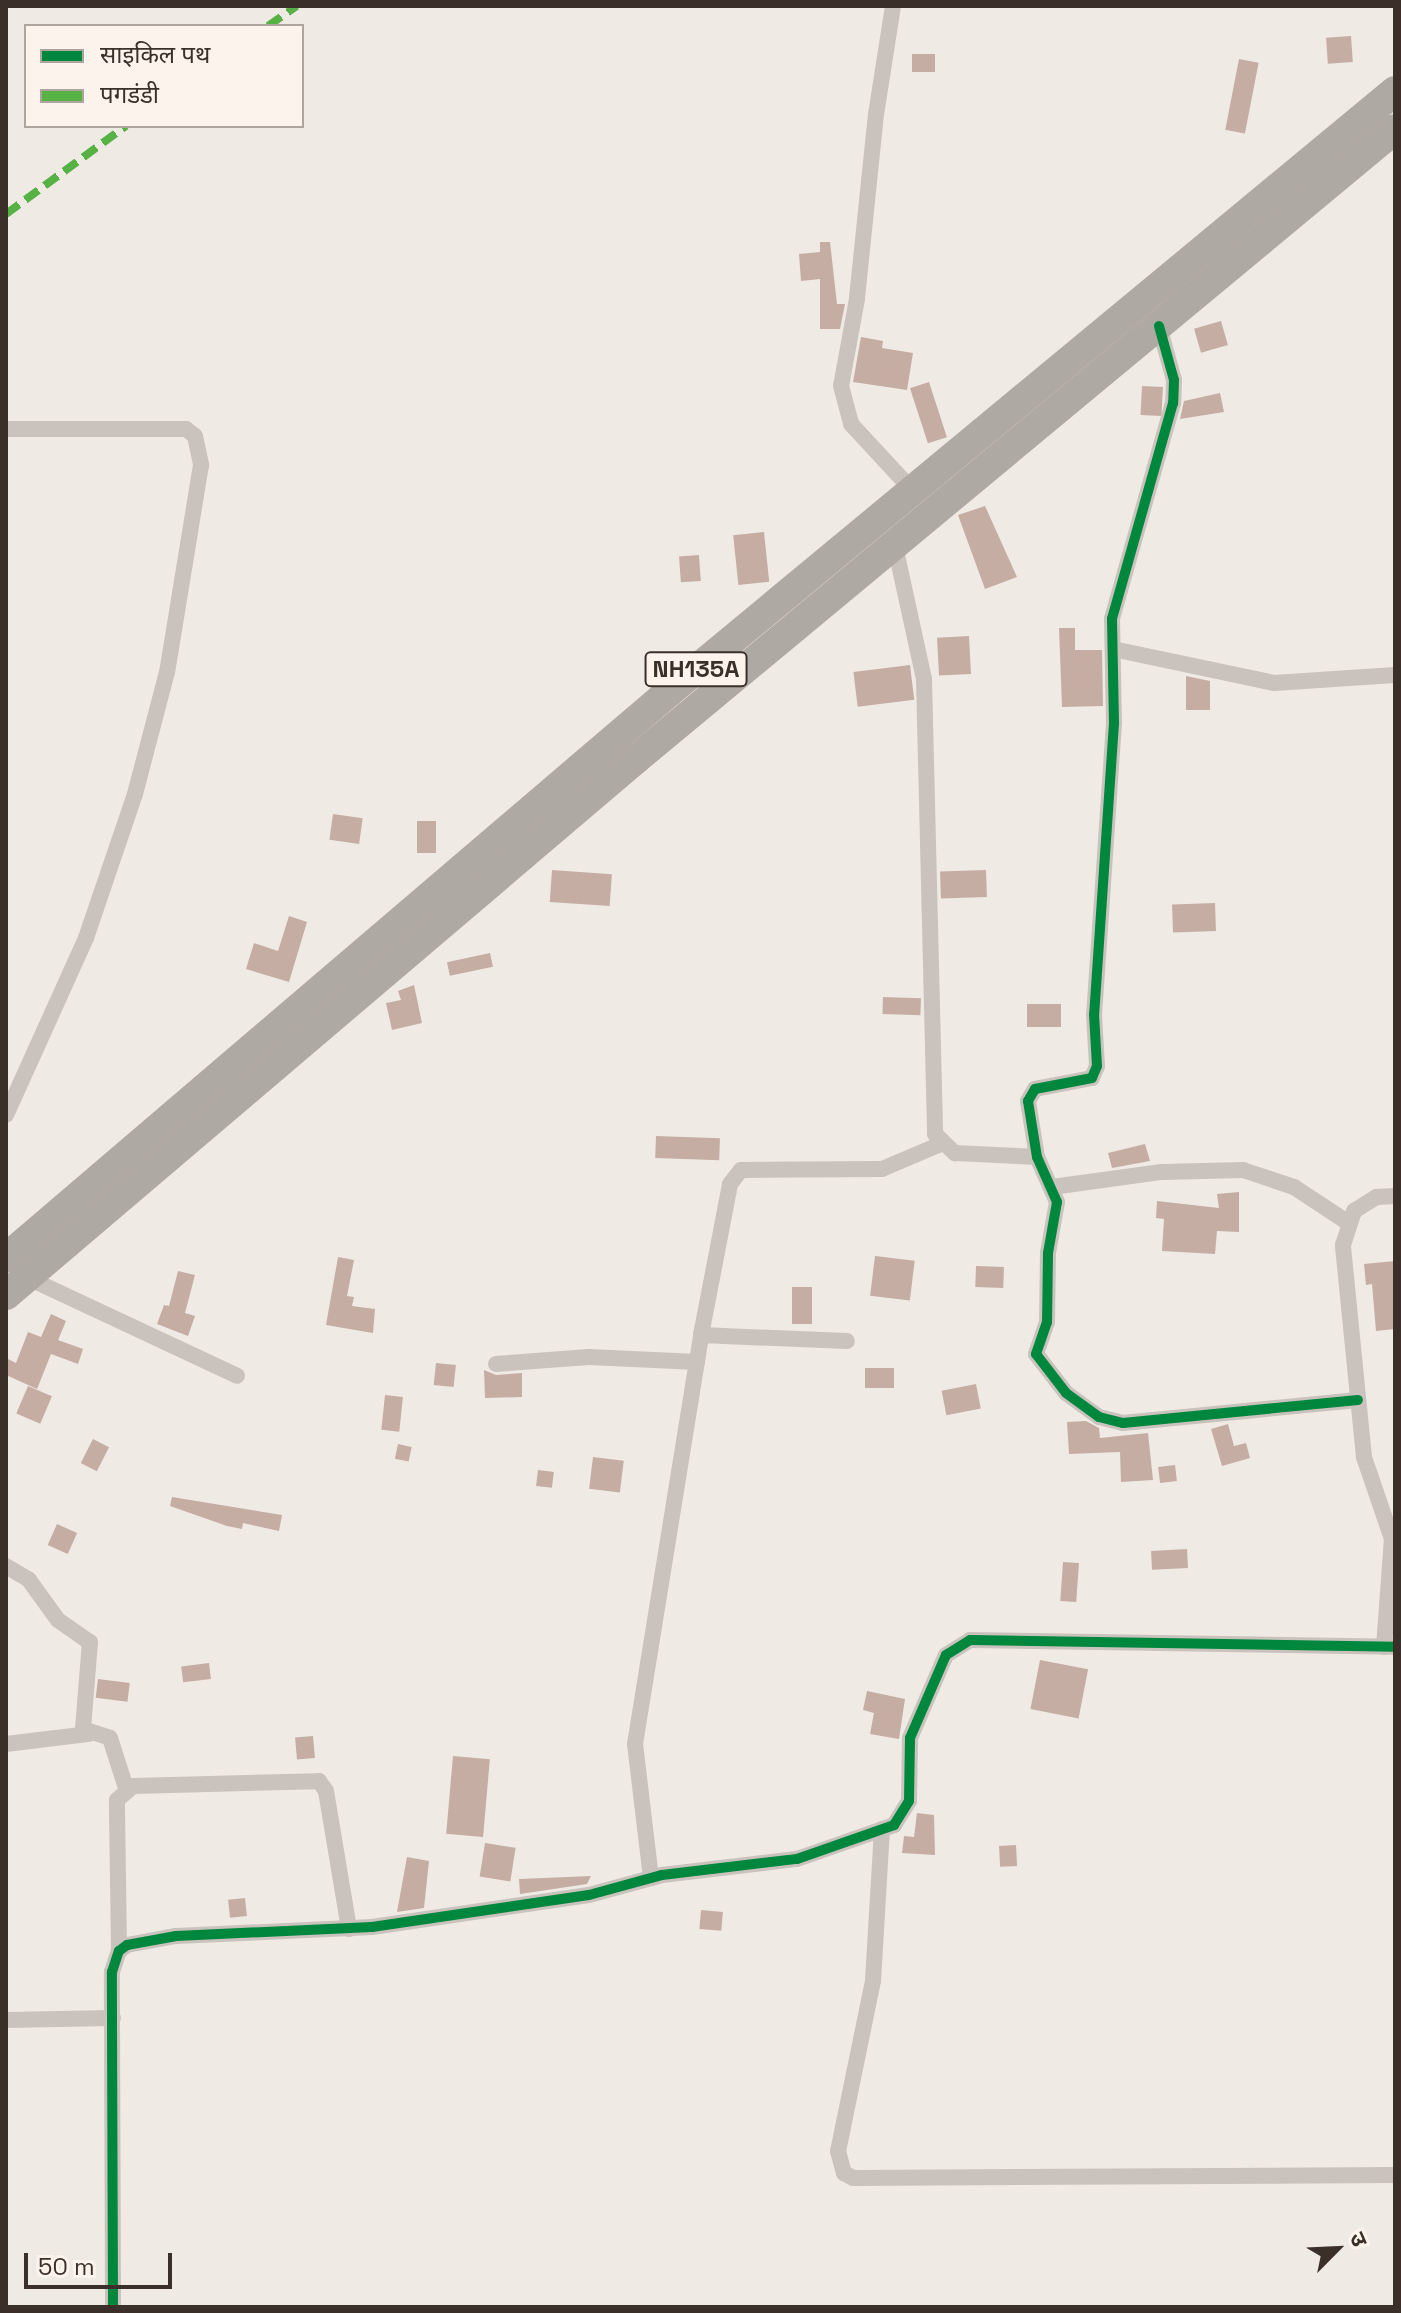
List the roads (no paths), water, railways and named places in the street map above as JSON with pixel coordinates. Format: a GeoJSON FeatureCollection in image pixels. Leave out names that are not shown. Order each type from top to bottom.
{"type":"FeatureCollection","features":[{"type":"Feature","properties":{"kind":"highway","name":"NH135A"},"geometry":{"type":"LineString","coordinates":[[13,1276],[669,692],[1395,91]]}},
{"type":"Feature","properties":{"kind":"highway","name":"NH135A"},"geometry":{"type":"LineString","coordinates":[[13,1276],[1395,129]]}},
{"type":"Feature","properties":{"kind":"street"},"geometry":{"type":"LineString","coordinates":[[893,6],[857,299],[841,386],[851,424],[913,491]]}},
{"type":"Feature","properties":{"kind":"street"},"geometry":{"type":"LineString","coordinates":[[1159,326],[1174,380],[1173,403],[1118,589],[1113,649],[1114,723],[1094,1029],[1097,1066],[1092,1078],[1035,1089],[1029,1094],[1037,1157],[1052,1187],[1056,1216],[1048,1253],[1047,1322],[1036,1354],[1066,1393],[1099,1417],[1141,1423],[1358,1400]]}},
{"type":"Feature","properties":{"kind":"street"},"geometry":{"type":"LineString","coordinates":[[6,429],[186,429],[195,436],[201,465],[167,672],[135,794],[86,938],[6,1115]]}},
{"type":"Feature","properties":{"kind":"street"},"geometry":{"type":"LineString","coordinates":[[895,546],[924,679],[933,1122],[941,1144],[955,1153],[1037,1157]]}},
{"type":"Feature","properties":{"kind":"street"},"geometry":{"type":"LineString","coordinates":[[1113,649],[1274,683],[1395,675]]}},
{"type":"Feature","properties":{"kind":"street"},"geometry":{"type":"LineString","coordinates":[[6,1077],[25,1077]]}},
{"type":"Feature","properties":{"kind":"street"},"geometry":{"type":"LineString","coordinates":[[651,1878],[635,1744],[701,1335],[730,1184],[741,1170],[882,1169],[941,1144]]}},
{"type":"Feature","properties":{"kind":"street"},"geometry":{"type":"LineString","coordinates":[[1052,1187],[1162,1172],[1243,1170],[1294,1187],[1347,1222]]}},
{"type":"Feature","properties":{"kind":"street"},"geometry":{"type":"LineString","coordinates":[[119,1951],[146,1939],[349,1929],[589,1895],[651,1878],[797,1859],[882,1829],[906,1810],[910,1738],[946,1655],[961,1643],[1389,1647],[1392,1539],[1364,1457],[1343,1245],[1347,1222],[1364,1202],[1395,1196]]}},
{"type":"Feature","properties":{"kind":"street"},"geometry":{"type":"LineString","coordinates":[[13,1276],[237,1376]]}},
{"type":"Feature","properties":{"kind":"street"},"geometry":{"type":"LineString","coordinates":[[701,1335],[847,1341]]}},
{"type":"Feature","properties":{"kind":"street"},"geometry":{"type":"LineString","coordinates":[[496,1364],[589,1357],[697,1362]]}},
{"type":"Feature","properties":{"kind":"street"},"geometry":{"type":"LineString","coordinates":[[6,1566],[29,1580],[58,1620],[90,1642],[81,1721],[89,1734]]}},
{"type":"Feature","properties":{"kind":"street"},"geometry":{"type":"LineString","coordinates":[[6,1744],[89,1734],[110,1738],[126,1788]]}},
{"type":"Feature","properties":{"kind":"street"},"geometry":{"type":"LineString","coordinates":[[126,1788],[319,1781],[326,1791],[349,1929]]}},
{"type":"Feature","properties":{"kind":"street"},"geometry":{"type":"LineString","coordinates":[[113,2307],[112,1972],[119,1951],[117,1800],[126,1788]]}},
{"type":"Feature","properties":{"kind":"street"},"geometry":{"type":"LineString","coordinates":[[882,1829],[873,1981],[838,2151],[844,2173],[853,2178],[1395,2175]]}},
{"type":"Feature","properties":{"kind":"street"},"geometry":{"type":"LineString","coordinates":[[6,2020],[113,2018]]}}]}
